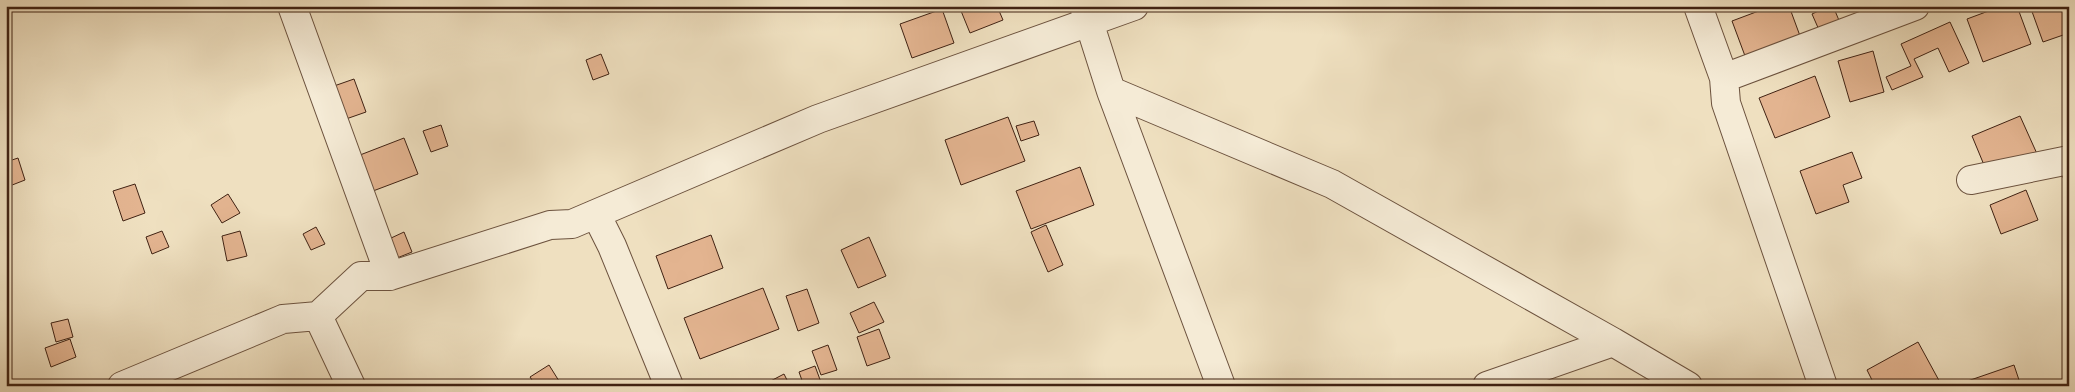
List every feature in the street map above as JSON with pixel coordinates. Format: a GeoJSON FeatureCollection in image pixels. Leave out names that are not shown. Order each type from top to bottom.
{"type":"FeatureCollection","features":[{"type":"Feature","properties":{"kind":"street"},"geometry":{"type":"LineString","coordinates":[[292,6],[390,276]]}},
{"type":"Feature","properties":{"kind":"street"},"geometry":{"type":"LineString","coordinates":[[122,386],[283,319],[318,316],[361,276],[390,276],[550,225],[572,224],[818,119],[1087,15],[1134,6]]}},
{"type":"Feature","properties":{"kind":"street"},"geometry":{"type":"LineString","coordinates":[[1698,6],[1724,78],[1726,103],[1823,386]]}},
{"type":"Feature","properties":{"kind":"street"},"geometry":{"type":"LineString","coordinates":[[1724,78],[1915,6]]}},
{"type":"Feature","properties":{"kind":"street"},"geometry":{"type":"LineString","coordinates":[[1087,15],[1110,91],[1221,386]]}},
{"type":"Feature","properties":{"kind":"street"},"geometry":{"type":"LineString","coordinates":[[1110,91],[1332,184],[1614,342],[1688,386]]}},
{"type":"Feature","properties":{"kind":"street"},"geometry":{"type":"LineString","coordinates":[[1971,180],[2069,160]]}},
{"type":"Feature","properties":{"kind":"street"},"geometry":{"type":"LineString","coordinates":[[596,214],[612,246],[669,386]]}},
{"type":"Feature","properties":{"kind":"street"},"geometry":{"type":"LineString","coordinates":[[318,316],[351,386]]}},
{"type":"Feature","properties":{"kind":"street"},"geometry":{"type":"LineString","coordinates":[[1487,386],[1614,342]]}},
{"type":"Feature","properties":{"kind":"building"},"geometry":{"type":"Polygon","coordinates":[[[959,6],[997,6],[1003,20],[970,33],[959,6]]]}},
{"type":"Feature","properties":{"kind":"building"},"geometry":{"type":"Polygon","coordinates":[[[1772,6],[1789,6],[1803,44],[1748,64],[1732,21],[1772,6]]]}},
{"type":"Feature","properties":{"kind":"building"},"geometry":{"type":"Polygon","coordinates":[[[1833,6],[1843,30],[1823,39],[1812,14],[1833,6]]]}},
{"type":"Feature","properties":{"kind":"building"},"geometry":{"type":"Polygon","coordinates":[[[2002,6],[2017,6],[2031,44],[1983,62],[1967,19],[2002,6]]]}},
{"type":"Feature","properties":{"kind":"building"},"geometry":{"type":"Polygon","coordinates":[[[2030,6],[2069,6],[2069,33],[2043,42],[2030,6]]]}},
{"type":"Feature","properties":{"kind":"building"},"geometry":{"type":"Polygon","coordinates":[[[942,9],[954,43],[912,58],[900,24],[942,9]]]}},
{"type":"Feature","properties":{"kind":"building"},"geometry":{"type":"Polygon","coordinates":[[[1950,22],[1969,63],[1949,72],[1938,48],[1914,59],[1923,77],[1892,90],[1886,77],[1911,66],[1901,44],[1950,22]]]}},
{"type":"Feature","properties":{"kind":"building"},"geometry":{"type":"Polygon","coordinates":[[[1873,51],[1884,92],[1850,102],[1838,61],[1873,51]]]}},
{"type":"Feature","properties":{"kind":"building"},"geometry":{"type":"Polygon","coordinates":[[[601,54],[609,74],[593,80],[586,60],[601,54]]]}},
{"type":"Feature","properties":{"kind":"building"},"geometry":{"type":"Polygon","coordinates":[[[1815,76],[1830,117],[1775,138],[1759,98],[1815,76]]]}},
{"type":"Feature","properties":{"kind":"building"},"geometry":{"type":"Polygon","coordinates":[[[354,79],[366,112],[346,119],[334,86],[354,79]]]}},
{"type":"Feature","properties":{"kind":"building"},"geometry":{"type":"Polygon","coordinates":[[[2020,116],[2038,156],[1989,177],[1972,136],[2020,116]]]}},
{"type":"Feature","properties":{"kind":"building"},"geometry":{"type":"Polygon","coordinates":[[[1008,117],[1025,161],[961,185],[945,140],[1008,117]]]}},
{"type":"Feature","properties":{"kind":"building"},"geometry":{"type":"Polygon","coordinates":[[[1034,121],[1039,135],[1021,141],[1016,126],[1034,121]]]}},
{"type":"Feature","properties":{"kind":"building"},"geometry":{"type":"Polygon","coordinates":[[[441,125],[448,146],[431,152],[423,131],[441,125]]]}},
{"type":"Feature","properties":{"kind":"building"},"geometry":{"type":"Polygon","coordinates":[[[404,138],[418,174],[373,191],[360,155],[404,138]]]}},
{"type":"Feature","properties":{"kind":"building"},"geometry":{"type":"Polygon","coordinates":[[[1852,152],[1862,178],[1843,185],[1849,202],[1816,214],[1800,171],[1852,152]]]}},
{"type":"Feature","properties":{"kind":"building"},"geometry":{"type":"Polygon","coordinates":[[[18,158],[25,180],[7,187],[6,162],[18,158]]]}},
{"type":"Feature","properties":{"kind":"building"},"geometry":{"type":"Polygon","coordinates":[[[1080,167],[1094,205],[1031,229],[1016,191],[1080,167]]]}},
{"type":"Feature","properties":{"kind":"building"},"geometry":{"type":"Polygon","coordinates":[[[2069,167],[2069,190],[2060,171],[2069,167]]]}},
{"type":"Feature","properties":{"kind":"building"},"geometry":{"type":"Polygon","coordinates":[[[135,184],[145,213],[123,221],[113,191],[135,184]]]}},
{"type":"Feature","properties":{"kind":"building"},"geometry":{"type":"Polygon","coordinates":[[[2026,190],[2038,220],[2001,234],[1990,205],[2026,190]]]}},
{"type":"Feature","properties":{"kind":"building"},"geometry":{"type":"Polygon","coordinates":[[[228,194],[240,213],[222,223],[211,205],[228,194]]]}},
{"type":"Feature","properties":{"kind":"building"},"geometry":{"type":"Polygon","coordinates":[[[1046,225],[1063,265],[1048,272],[1031,232],[1046,225]]]}},
{"type":"Feature","properties":{"kind":"building"},"geometry":{"type":"Polygon","coordinates":[[[316,227],[325,244],[311,250],[303,234],[316,227]]]}},
{"type":"Feature","properties":{"kind":"building"},"geometry":{"type":"Polygon","coordinates":[[[162,231],[169,247],[152,254],[146,237],[162,231]]]}},
{"type":"Feature","properties":{"kind":"building"},"geometry":{"type":"Polygon","coordinates":[[[240,231],[247,256],[227,261],[222,236],[240,231]]]}},
{"type":"Feature","properties":{"kind":"building"},"geometry":{"type":"Polygon","coordinates":[[[404,232],[412,252],[397,258],[389,239],[404,232]]]}},
{"type":"Feature","properties":{"kind":"building"},"geometry":{"type":"Polygon","coordinates":[[[711,235],[723,268],[668,289],[656,256],[711,235]]]}},
{"type":"Feature","properties":{"kind":"building"},"geometry":{"type":"Polygon","coordinates":[[[869,237],[886,276],[858,288],[841,250],[869,237]]]}},
{"type":"Feature","properties":{"kind":"building"},"geometry":{"type":"Polygon","coordinates":[[[763,288],[779,329],[700,359],[684,318],[763,288]]]}},
{"type":"Feature","properties":{"kind":"building"},"geometry":{"type":"Polygon","coordinates":[[[807,289],[819,323],[798,331],[786,296],[807,289]]]}},
{"type":"Feature","properties":{"kind":"building"},"geometry":{"type":"Polygon","coordinates":[[[874,302],[884,322],[859,333],[850,313],[874,302]]]}},
{"type":"Feature","properties":{"kind":"building"},"geometry":{"type":"Polygon","coordinates":[[[68,319],[73,337],[56,342],[51,323],[68,319]]]}},
{"type":"Feature","properties":{"kind":"building"},"geometry":{"type":"Polygon","coordinates":[[[879,329],[890,358],[867,366],[857,337],[879,329]]]}},
{"type":"Feature","properties":{"kind":"building"},"geometry":{"type":"Polygon","coordinates":[[[70,339],[76,357],[51,367],[45,348],[70,339]]]}},
{"type":"Feature","properties":{"kind":"building"},"geometry":{"type":"Polygon","coordinates":[[[1918,342],[1942,386],[1920,386],[1917,381],[1908,386],[1875,386],[1867,370],[1918,342]]]}},
{"type":"Feature","properties":{"kind":"building"},"geometry":{"type":"Polygon","coordinates":[[[828,345],[837,370],[821,375],[812,351],[828,345]]]}},
{"type":"Feature","properties":{"kind":"building"},"geometry":{"type":"Polygon","coordinates":[[[549,365],[559,381],[551,386],[536,386],[530,377],[549,365]]]}},
{"type":"Feature","properties":{"kind":"building"},"geometry":{"type":"Polygon","coordinates":[[[2014,365],[2021,386],[1956,386],[1956,385],[2014,365]]]}},
{"type":"Feature","properties":{"kind":"building"},"geometry":{"type":"Polygon","coordinates":[[[815,366],[822,385],[804,386],[799,372],[815,366]]]}},
{"type":"Feature","properties":{"kind":"building"},"geometry":{"type":"Polygon","coordinates":[[[784,374],[790,386],[761,386],[784,374]]]}}]}
